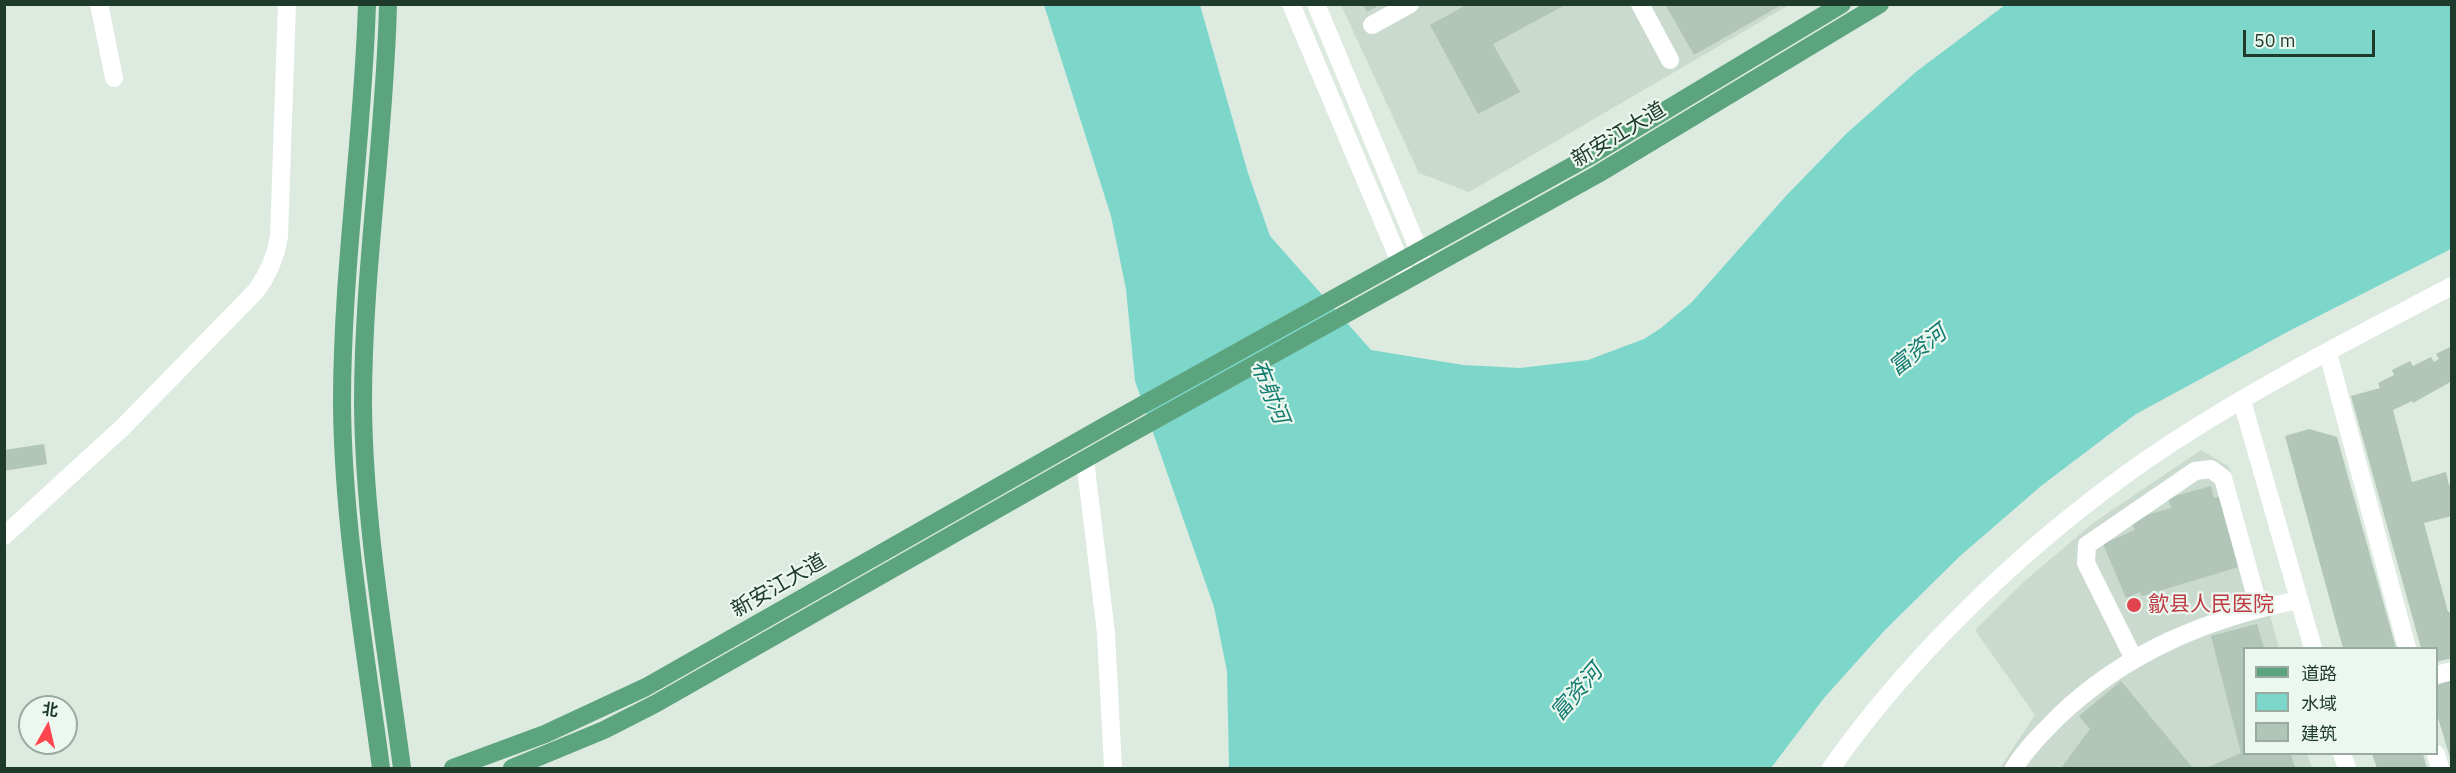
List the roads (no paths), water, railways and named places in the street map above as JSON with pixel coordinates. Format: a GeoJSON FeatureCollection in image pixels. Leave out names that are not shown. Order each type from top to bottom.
{"type":"FeatureCollection","features":[{"type":"Feature","properties":{"kind":"main road"},"geometry":{"type":"LineString","coordinates":[[367,4],[361,137],[345,318],[342,404],[348,513],[381,768]]}},
{"type":"Feature","properties":{"kind":"main road"},"geometry":{"type":"LineString","coordinates":[[388,4],[382,138],[366,320],[363,404],[369,511],[402,768]]}},
{"type":"Feature","properties":{"kind":"main road","name":"新安江大道"},"geometry":{"type":"LineString","coordinates":[[453,768],[545,734],[646,687],[1117,419],[1588,157],[1842,4]]}},
{"type":"Feature","properties":{"kind":"main road","name":"新安江大道"},"geometry":{"type":"LineString","coordinates":[[512,768],[594,734],[655,704],[1085,460],[1598,174],[1880,4]]}},
{"type":"Feature","properties":{"kind":"street"},"geometry":{"type":"LineString","coordinates":[[99,4],[114,78]]}},
{"type":"Feature","properties":{"kind":"street"},"geometry":{"type":"LineString","coordinates":[[4,536],[123,427],[256,291],[265,278],[277,250],[279,236],[287,4]]}},
{"type":"Feature","properties":{"kind":"street"},"geometry":{"type":"LineString","coordinates":[[1291,4],[1408,280]]}},
{"type":"Feature","properties":{"kind":"street"},"geometry":{"type":"LineString","coordinates":[[1316,4],[1427,269]]}},
{"type":"Feature","properties":{"kind":"street"},"geometry":{"type":"LineString","coordinates":[[1372,25],[1410,4]]}},
{"type":"Feature","properties":{"kind":"street"},"geometry":{"type":"LineString","coordinates":[[1640,4],[1670,60]]}},
{"type":"Feature","properties":{"kind":"street"},"geometry":{"type":"LineString","coordinates":[[1831,768],[1919,660],[1995,584],[2117,481],[2170,444],[2242,401],[2451,286]]}},
{"type":"Feature","properties":{"kind":"street"},"geometry":{"type":"LineString","coordinates":[[2328,353],[2408,647]]}},
{"type":"Feature","properties":{"kind":"street"},"geometry":{"type":"LineString","coordinates":[[2242,401],[2313,647]]}},
{"type":"Feature","properties":{"kind":"street"},"geometry":{"type":"LineString","coordinates":[[1085,460],[1106,633],[1113,768]]}},
{"type":"Feature","properties":{"kind":"street"},"geometry":{"type":"LineString","coordinates":[[2134,659],[2086,563],[2085,551],[2087,545],[2195,471],[2211,470],[2223,478],[2259,608]]}},
{"type":"Feature","properties":{"kind":"street"},"geometry":{"type":"LineString","coordinates":[[2014,768],[2038,738],[2068,707],[2134,659],[2204,625],[2259,608],[2299,600]]}},
{"type":"Feature","properties":{"kind":"water"},"geometry":{"type":"Polygon","coordinates":[[[1044,5],[1200,5],[1248,173],[1270,236],[1371,350],[1463,365],[1520,368],[1588,360],[1644,339],[1692,302],[1785,197],[1846,134],[1917,71],[2005,5],[2451,5],[2451,249],[2289,331],[2136,414],[2041,486],[1959,557],[1885,630],[1824,698],[1771,768],[1229,768],[1227,671],[1214,607],[1135,381],[1126,289],[1111,216],[1044,5]]]}},
{"type":"Feature","properties":{"kind":"place","name":"歙县人民医院"},"geometry":{"type":"Point","coordinates":[2134,605]}},
{"type":"Feature","properties":{"kind":"water label","name":"富资河"},"geometry":{"type":"Point","coordinates":[1918,351]}},
{"type":"Feature","properties":{"kind":"water label","name":"布射河"},"geometry":{"type":"Point","coordinates":[1269,392]}},
{"type":"Feature","properties":{"kind":"water label","name":"富资河"},"geometry":{"type":"Point","coordinates":[1577,693]}}]}
